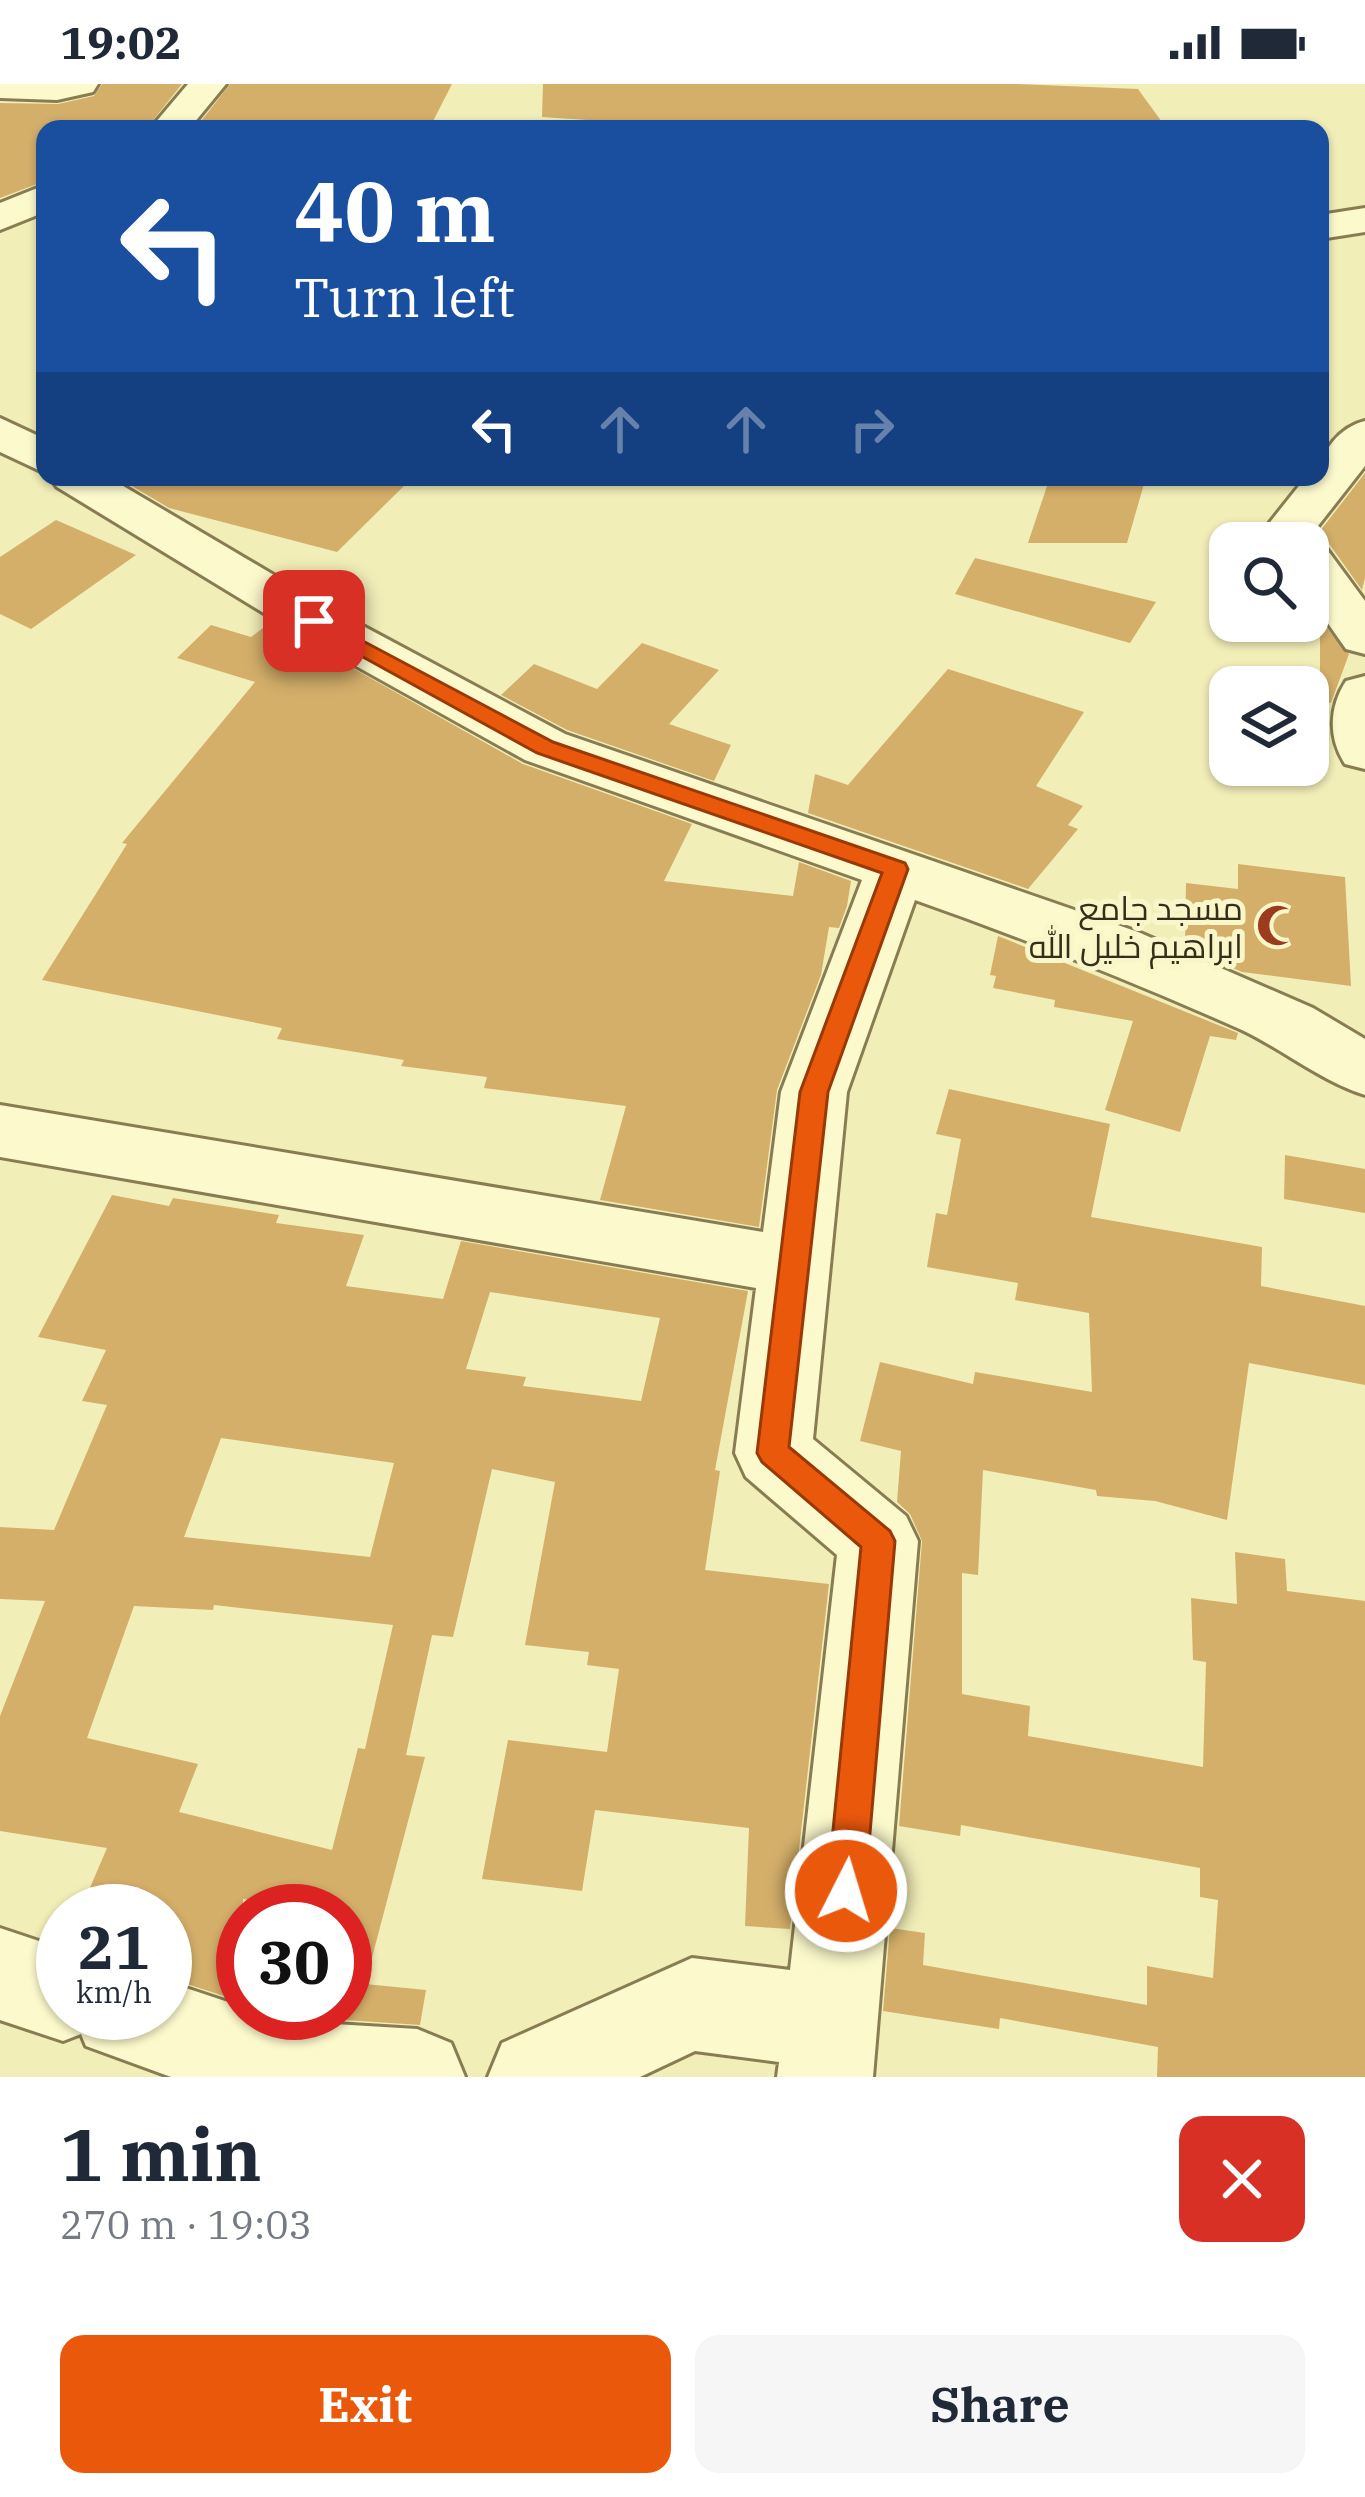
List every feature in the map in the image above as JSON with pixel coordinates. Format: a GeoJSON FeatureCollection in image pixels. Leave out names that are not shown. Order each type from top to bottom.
{"type":"FeatureCollection","features":[{"type":"Feature","properties":{"kind":"street"},"geometry":{"type":"LineString","coordinates":[[0,87],[57,89],[80,84]]}},
{"type":"Feature","properties":{"kind":"street"},"geometry":{"type":"LineString","coordinates":[[177,120],[208,84]]}},
{"type":"Feature","properties":{"kind":"street"},"geometry":{"type":"LineString","coordinates":[[0,218],[36,201]]}},
{"type":"Feature","properties":{"kind":"street"},"geometry":{"type":"LineString","coordinates":[[0,432],[36,454]]}},
{"type":"Feature","properties":{"kind":"street"},"geometry":{"type":"LineString","coordinates":[[1329,480],[1365,435]]}},
{"type":"Feature","properties":{"kind":"street"},"geometry":{"type":"LineString","coordinates":[[89,486],[314,621],[545,747],[1116,948],[1290,1025],[1365,1070]]}},
{"type":"Feature","properties":{"kind":"street"},"geometry":{"type":"LineString","coordinates":[[1295,522],[1324,486]]}},
{"type":"Feature","properties":{"kind":"street"},"geometry":{"type":"LineString","coordinates":[[1329,588],[1365,638]]}},
{"type":"Feature","properties":{"kind":"street"},"geometry":{"type":"LineString","coordinates":[[1365,693],[1359,713],[1365,751]]}},
{"type":"Feature","properties":{"kind":"street"},"geometry":{"type":"LineString","coordinates":[[536,2077],[692,2004],[830,2050],[878,1541],[773,1453],[814,1092],[896,869]]}},
{"type":"Feature","properties":{"kind":"street"},"geometry":{"type":"LineString","coordinates":[[0,1131],[795,1266]]}},
{"type":"Feature","properties":{"kind":"street"},"geometry":{"type":"LineString","coordinates":[[0,1974],[36,1986]]}},
{"type":"Feature","properties":{"kind":"street"},"geometry":{"type":"LineString","coordinates":[[192,2037],[285,2068],[417,2077]]}},
{"type":"Feature","properties":{"kind":"building"},"geometry":{"type":"Polygon","coordinates":[[[102,84],[182,84],[153,120],[36,120],[36,184],[0,198],[0,103],[58,104],[94,96],[102,84]]]}},
{"type":"Feature","properties":{"kind":"building"},"geometry":{"type":"Polygon","coordinates":[[[230,84],[452,84],[434,120],[202,120],[230,84]]]}},
{"type":"Feature","properties":{"kind":"building"},"geometry":{"type":"Polygon","coordinates":[[[543,84],[1017,84],[1138,89],[1160,120],[591,120],[542,117],[543,84]]]}},
{"type":"Feature","properties":{"kind":"building"},"geometry":{"type":"Polygon","coordinates":[[[1365,473],[1362,590],[1329,544],[1327,522],[1365,473]]]}},
{"type":"Feature","properties":{"kind":"building"},"geometry":{"type":"Polygon","coordinates":[[[132,486],[404,486],[337,552],[169,508],[132,486]]]}},
{"type":"Feature","properties":{"kind":"building"},"geometry":{"type":"Polygon","coordinates":[[[1047,486],[1143,486],[1127,543],[1028,543],[1047,486]]]}},
{"type":"Feature","properties":{"kind":"building"},"geometry":{"type":"Polygon","coordinates":[[[56,520],[136,555],[31,629],[0,614],[0,557],[56,520]]]}},
{"type":"Feature","properties":{"kind":"building"},"geometry":{"type":"Polygon","coordinates":[[[975,558],[1156,602],[1130,643],[955,594],[975,558]]]}},
{"type":"Feature","properties":{"kind":"building"},"geometry":{"type":"Polygon","coordinates":[[[271,622],[523,764],[692,824],[664,881],[793,896],[799,862],[851,881],[839,928],[829,927],[821,975],[777,1090],[759,1227],[600,1200],[626,1106],[484,1088],[487,1077],[401,1066],[404,1060],[277,1039],[282,1028],[42,980],[127,844],[122,843],[255,682],[177,658],[211,625],[251,637],[271,622]]]}},
{"type":"Feature","properties":{"kind":"building"},"geometry":{"type":"Polygon","coordinates":[[[1329,631],[1349,654],[1331,703],[1329,666],[1320,666],[1320,642],[1329,642],[1329,631]]]}},
{"type":"Feature","properties":{"kind":"building"},"geometry":{"type":"Polygon","coordinates":[[[642,643],[719,670],[669,724],[731,745],[714,781],[567,730],[501,695],[534,664],[597,689],[642,643]]]}},
{"type":"Feature","properties":{"kind":"building"},"geometry":{"type":"Polygon","coordinates":[[[948,669],[1084,712],[1036,786],[1083,806],[1068,825],[1078,829],[1028,889],[808,813],[815,774],[848,785],[948,669]]]}},
{"type":"Feature","properties":{"kind":"building","name":"مسجد جامع ابراهیم خلیل الله"},"geometry":{"type":"Polygon","coordinates":[[[1238,864],[1345,877],[1351,986],[1242,972],[1185,947],[1186,883],[1238,889],[1238,864]]]}},
{"type":"Feature","properties":{"kind":"building"},"geometry":{"type":"Polygon","coordinates":[[[998,936],[1238,1033],[1236,1040],[1210,1036],[1180,1132],[1105,1110],[1133,1021],[1054,1007],[1055,1000],[993,988],[996,976],[990,975],[998,936]]]}},
{"type":"Feature","properties":{"kind":"building"},"geometry":{"type":"Polygon","coordinates":[[[949,1089],[1110,1124],[1091,1217],[1262,1247],[1261,1286],[1365,1306],[1365,1385],[1249,1363],[1227,1520],[1155,1501],[1097,1496],[1096,1490],[983,1470],[978,1575],[962,1573],[962,1694],[1030,1706],[1028,1736],[1203,1767],[1206,1662],[1193,1660],[1191,1598],[1237,1604],[1235,1552],[1285,1559],[1287,1591],[1365,1601],[1365,2077],[1157,2077],[1158,2047],[1000,2018],[999,2029],[883,2011],[890,1928],[925,1933],[923,1965],[1147,2005],[1147,1966],[1213,1978],[1218,1900],[1200,1897],[1200,1868],[961,1825],[960,1836],[899,1826],[922,1541],[910,1514],[897,1502],[901,1451],[860,1441],[880,1362],[973,1384],[975,1372],[1092,1392],[1089,1313],[1015,1300],[1018,1283],[927,1267],[936,1213],[947,1215],[961,1139],[936,1134],[949,1089]]]}},
{"type":"Feature","properties":{"kind":"building"},"geometry":{"type":"Polygon","coordinates":[[[1285,1155],[1365,1169],[1365,1213],[1284,1199],[1285,1155]]]}},
{"type":"Feature","properties":{"kind":"building"},"geometry":{"type":"Polygon","coordinates":[[[112,1195],[169,1206],[173,1198],[279,1215],[276,1223],[364,1235],[346,1286],[443,1299],[461,1241],[748,1291],[715,1470],[720,1471],[705,1570],[829,1584],[790,1929],[745,1926],[749,1828],[595,1810],[582,1891],[482,1879],[508,1740],[607,1752],[619,1669],[587,1665],[589,1652],[525,1645],[555,1482],[492,1469],[453,1637],[432,1635],[406,1755],[425,1757],[372,1958],[372,1884],[216,1884],[216,1993],[192,1986],[192,1884],[92,1884],[107,1848],[0,1831],[0,1716],[45,1601],[0,1599],[0,1527],[54,1530],[107,1405],[82,1401],[106,1350],[38,1337],[112,1195]],[[490,1292],[466,1369],[526,1377],[523,1386],[641,1401],[660,1318],[490,1292]],[[221,1438],[184,1537],[370,1557],[394,1463],[221,1438]],[[214,1605],[213,1610],[134,1606],[87,1738],[198,1764],[179,1812],[332,1850],[358,1748],[365,1749],[393,1625],[214,1605]]]}},
{"type":"Feature","properties":{"kind":"building"},"geometry":{"type":"Polygon","coordinates":[[[372,1985],[426,1990],[420,2025],[372,2022],[372,1985]]]}},
{"type":"Feature","properties":{"kind":"place","name":"مسجد جامع ابراهیم خلیل الله"},"geometry":{"type":"Point","coordinates":[1277,926]}},
{"type":"Feature","properties":{"kind":"route"},"geometry":{"type":"LineString","coordinates":[[314,621],[545,747],[896,869],[814,1092],[773,1453],[878,1541],[846,1891]]}}]}
